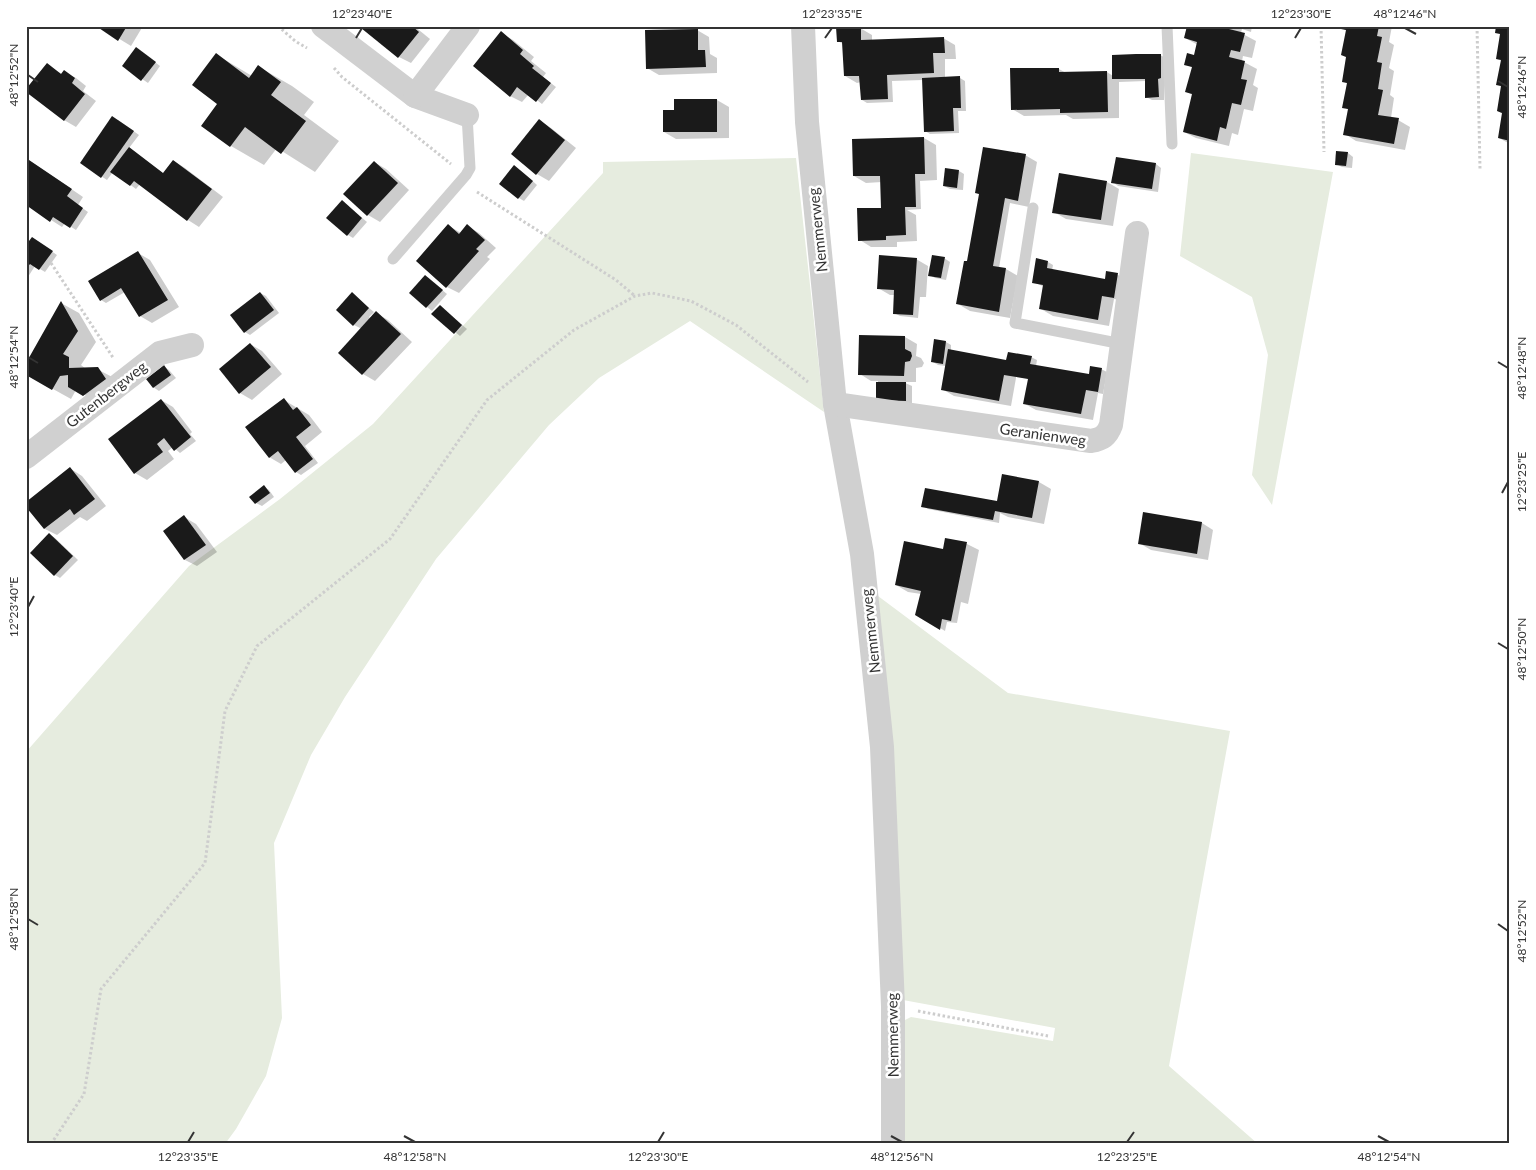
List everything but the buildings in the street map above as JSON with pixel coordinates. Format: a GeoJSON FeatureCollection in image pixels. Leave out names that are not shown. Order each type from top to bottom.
{"type":"FeatureCollection","features":[{"type":"Feature","properties":{"kind":"street"},"geometry":{"type":"LineString","coordinates":[[323,26],[415,96],[467,115]]}},
{"type":"Feature","properties":{"kind":"street"},"geometry":{"type":"LineString","coordinates":[[415,96],[468,26]]}},
{"type":"Feature","properties":{"kind":"street","name":"Nemmerweg"},"geometry":{"type":"LineString","coordinates":[[803,26],[807,122],[835,404],[862,554],[882,747],[893,1006],[893,1144]]}},
{"type":"Feature","properties":{"kind":"street","name":"Geranienweg"},"geometry":{"type":"LineString","coordinates":[[835,404],[1091,441],[1101,439],[1108,434],[1111,425],[1137,233]]}},
{"type":"Feature","properties":{"kind":"street","name":"Gutenbergweg"},"geometry":{"type":"LineString","coordinates":[[26,457],[160,353],[192,345]]}},
{"type":"Feature","properties":{"kind":"lane"},"geometry":{"type":"LineString","coordinates":[[1167,26],[1172,144]]}},
{"type":"Feature","properties":{"kind":"lane"},"geometry":{"type":"LineString","coordinates":[[393,259],[470,168],[467,115]]}},
{"type":"Feature","properties":{"kind":"lane"},"geometry":{"type":"LineString","coordinates":[[1033,208],[1015,323],[1122,344]]}},
{"type":"Feature","properties":{"kind":"path"},"geometry":{"type":"LineString","coordinates":[[278,26],[295,41],[314,52]]}},
{"type":"Feature","properties":{"kind":"path"},"geometry":{"type":"LineString","coordinates":[[1321,26],[1324,152]]}},
{"type":"Feature","properties":{"kind":"path"},"geometry":{"type":"LineString","coordinates":[[1477,26],[1480,169]]}},
{"type":"Feature","properties":{"kind":"path"},"geometry":{"type":"LineString","coordinates":[[330,63],[342,77],[466,175],[477,193],[616,280],[635,296]]}},
{"type":"Feature","properties":{"kind":"path"},"geometry":{"type":"LineString","coordinates":[[51,263],[126,378]]}},
{"type":"Feature","properties":{"kind":"path"},"geometry":{"type":"LineString","coordinates":[[51,1144],[84,1094],[101,989],[205,863],[226,711],[257,646],[390,539],[487,400],[574,330],[635,296],[652,293],[691,300],[736,325],[835,404]]}},
{"type":"Feature","properties":{"kind":"path"},"geometry":{"type":"LineString","coordinates":[[893,1006],[1048,1036]]}},
{"type":"Feature","properties":{"kind":"shaded area"},"geometry":{"type":"Polygon","coordinates":[[[1191,153],[1333,172],[1272,505],[1252,475],[1268,355],[1252,297],[1180,256],[1191,153]]]}},
{"type":"Feature","properties":{"kind":"shaded area"},"geometry":{"type":"Polygon","coordinates":[[[796,158],[824,412],[690,321],[599,378],[549,425],[436,559],[345,697],[311,755],[274,843],[282,1018],[266,1076],[236,1129],[225,1144],[26,1144],[26,752],[189,566],[280,499],[373,424],[603,173],[603,162],[796,158]]]}},
{"type":"Feature","properties":{"kind":"shaded area"},"geometry":{"type":"Polygon","coordinates":[[[878,596],[1008,693],[1230,731],[1169,1066],[1258,1144],[904,1144],[903,1021],[911,1017],[1053,1041],[1055,1028],[903,1000],[878,596]]]}}]}
